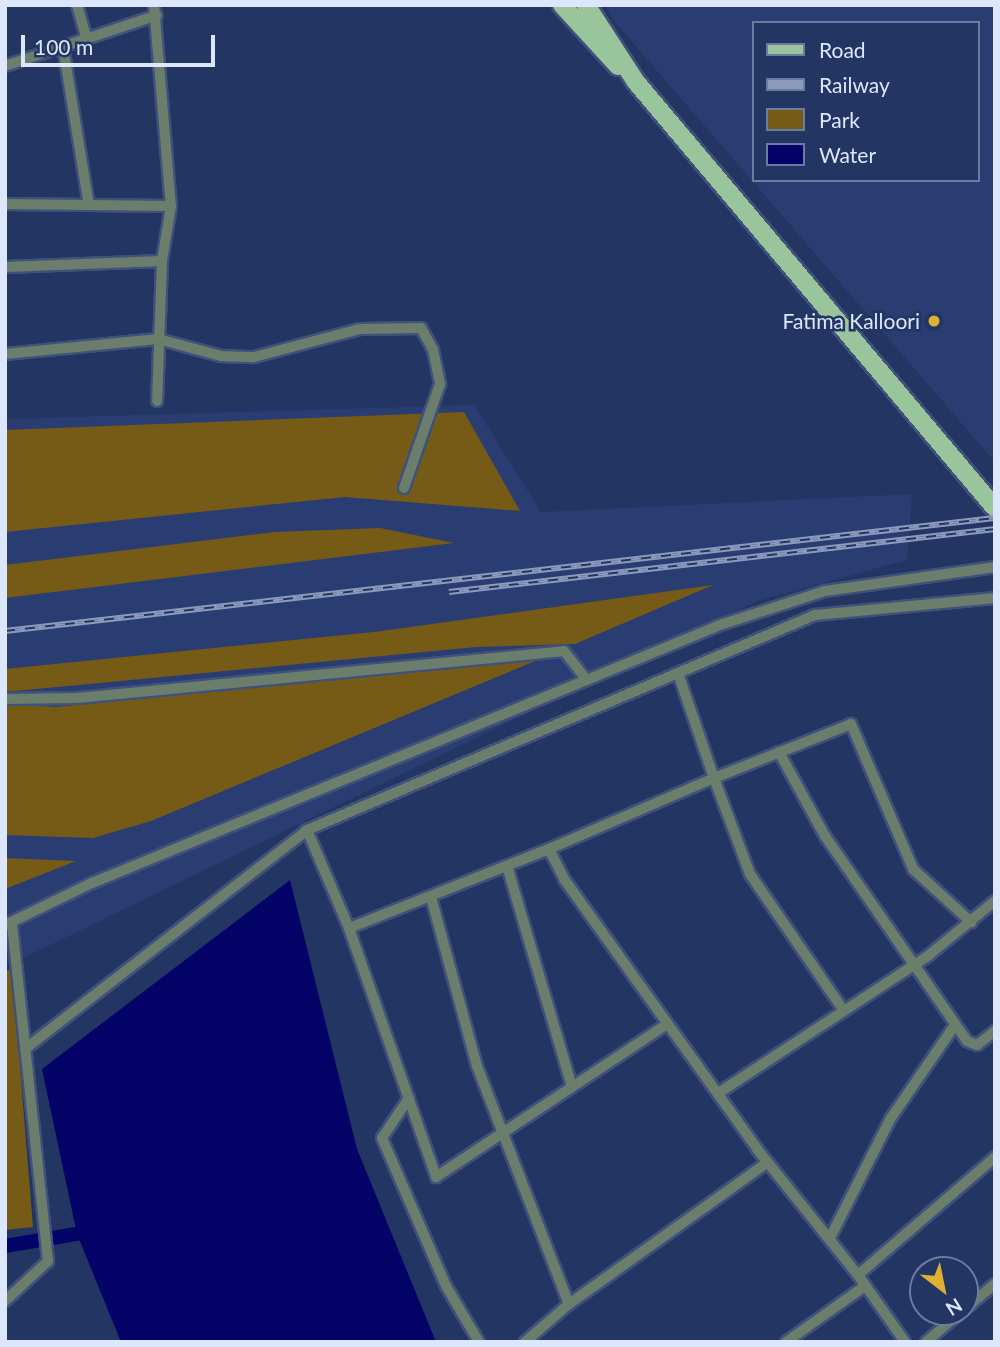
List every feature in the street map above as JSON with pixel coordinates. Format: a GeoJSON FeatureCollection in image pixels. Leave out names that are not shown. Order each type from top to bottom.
{"type":"FeatureCollection","features":[{"type":"Feature","properties":{"kind":"main road"},"geometry":{"type":"LineString","coordinates":[[562,5],[636,82],[995,508]]}},
{"type":"Feature","properties":{"kind":"main road"},"geometry":{"type":"LineString","coordinates":[[586,5],[636,82]]}},
{"type":"Feature","properties":{"kind":"street"},"geometry":{"type":"LineString","coordinates":[[77,5],[87,38]]}},
{"type":"Feature","properties":{"kind":"street"},"geometry":{"type":"LineString","coordinates":[[5,66],[63,47],[156,10],[171,206],[162,261],[157,401]]}},
{"type":"Feature","properties":{"kind":"street"},"geometry":{"type":"LineString","coordinates":[[63,47],[89,205]]}},
{"type":"Feature","properties":{"kind":"street"},"geometry":{"type":"LineString","coordinates":[[5,204],[171,206]]}},
{"type":"Feature","properties":{"kind":"street"},"geometry":{"type":"LineString","coordinates":[[5,267],[162,261]]}},
{"type":"Feature","properties":{"kind":"street"},"geometry":{"type":"LineString","coordinates":[[5,354],[158,339],[221,356],[254,357],[360,329],[404,323],[421,328],[433,350],[440,384],[404,488]]}},
{"type":"Feature","properties":{"kind":"street"},"geometry":{"type":"LineString","coordinates":[[5,1301],[41,1273],[47,1245],[8,923],[584,678],[825,591],[995,567]]}},
{"type":"Feature","properties":{"kind":"street"},"geometry":{"type":"LineString","coordinates":[[25,1049],[307,830],[815,615],[995,598]]}},
{"type":"Feature","properties":{"kind":"street"},"geometry":{"type":"LineString","coordinates":[[5,699],[77,698],[564,651],[584,678]]}},
{"type":"Feature","properties":{"kind":"street"},"geometry":{"type":"LineString","coordinates":[[678,673],[750,874],[842,1008]]}},
{"type":"Feature","properties":{"kind":"street"},"geometry":{"type":"LineString","coordinates":[[349,928],[431,897],[714,778],[851,724],[913,869],[971,922]]}},
{"type":"Feature","properties":{"kind":"street"},"geometry":{"type":"LineString","coordinates":[[779,752],[825,836],[956,1025],[972,1045],[995,1031]]}},
{"type":"Feature","properties":{"kind":"street"},"geometry":{"type":"LineString","coordinates":[[307,830],[349,928],[436,1177],[667,1024]]}},
{"type":"Feature","properties":{"kind":"street"},"geometry":{"type":"LineString","coordinates":[[549,849],[667,1024],[720,1092],[768,1162],[858,1275],[905,1342]]}},
{"type":"Feature","properties":{"kind":"street"},"geometry":{"type":"LineString","coordinates":[[507,866],[572,1087]]}},
{"type":"Feature","properties":{"kind":"street"},"geometry":{"type":"LineString","coordinates":[[431,897],[477,1066],[569,1304]]}},
{"type":"Feature","properties":{"kind":"street"},"geometry":{"type":"LineString","coordinates":[[720,1092],[842,1008],[916,964],[995,901]]}},
{"type":"Feature","properties":{"kind":"street"},"geometry":{"type":"LineString","coordinates":[[830,1238],[891,1118],[956,1025]]}},
{"type":"Feature","properties":{"kind":"street"},"geometry":{"type":"LineString","coordinates":[[409,1098],[382,1138],[446,1286],[479,1342]]}},
{"type":"Feature","properties":{"kind":"street"},"geometry":{"type":"LineString","coordinates":[[858,1275],[995,1157]]}},
{"type":"Feature","properties":{"kind":"street"},"geometry":{"type":"LineString","coordinates":[[525,1342],[569,1304],[768,1162]]}},
{"type":"Feature","properties":{"kind":"street"},"geometry":{"type":"LineString","coordinates":[[979,1296],[995,1283]]}},
{"type":"Feature","properties":{"kind":"street"},"geometry":{"type":"LineString","coordinates":[[786,1342],[865,1286]]}},
{"type":"Feature","properties":{"kind":"street"},"geometry":{"type":"LineString","coordinates":[[926,1342],[944,1326]]}},
{"type":"Feature","properties":{"kind":"shaded area","name":"Fatima Kalloori"},"geometry":{"type":"Polygon","coordinates":[[[605,5],[995,5],[995,462],[753,182],[979,182],[979,21],[752,21],[752,181],[615,22],[605,5]]]}},
{"type":"Feature","properties":{"kind":"shaded area"},"geometry":{"type":"Polygon","coordinates":[[[474,405],[541,512],[912,494],[907,560],[758,601],[5,967],[5,419],[474,405]]]}},
{"type":"Feature","properties":{"kind":"green space"},"geometry":{"type":"Polygon","coordinates":[[[464,412],[520,511],[345,497],[5,532],[5,430],[464,412]]]}},
{"type":"Feature","properties":{"kind":"green space"},"geometry":{"type":"Polygon","coordinates":[[[380,528],[454,543],[5,598],[5,565],[275,532],[380,528]]]}},
{"type":"Feature","properties":{"kind":"green space"},"geometry":{"type":"Polygon","coordinates":[[[713,585],[575,644],[476,647],[5,692],[5,669],[374,632],[713,585]]]}},
{"type":"Feature","properties":{"kind":"green space"},"geometry":{"type":"Polygon","coordinates":[[[540,659],[151,821],[93,838],[5,835],[5,704],[56,707],[540,659]]]}},
{"type":"Feature","properties":{"kind":"green space"},"geometry":{"type":"Polygon","coordinates":[[[5,858],[76,861],[5,889],[5,858]]]}},
{"type":"Feature","properties":{"kind":"green space"},"geometry":{"type":"Polygon","coordinates":[[[12,969],[33,1227],[5,1230],[5,971],[12,969]]]}},
{"type":"Feature","properties":{"kind":"water"},"geometry":{"type":"Polygon","coordinates":[[[290,880],[357,1149],[436,1342],[121,1342],[77,1234],[42,1069],[290,880]]]}},
{"type":"Feature","properties":{"kind":"waterway"},"geometry":{"type":"LineString","coordinates":[[5,1246],[94,1231]]}},
{"type":"Feature","properties":{"kind":"railway"},"geometry":{"type":"LineString","coordinates":[[5,631],[995,518]]}},
{"type":"Feature","properties":{"kind":"railway"},"geometry":{"type":"LineString","coordinates":[[449,592],[995,529]]}},
{"type":"Feature","properties":{"kind":"place","name":"Fatima Kalloori"},"geometry":{"type":"Point","coordinates":[934,321]}}]}
